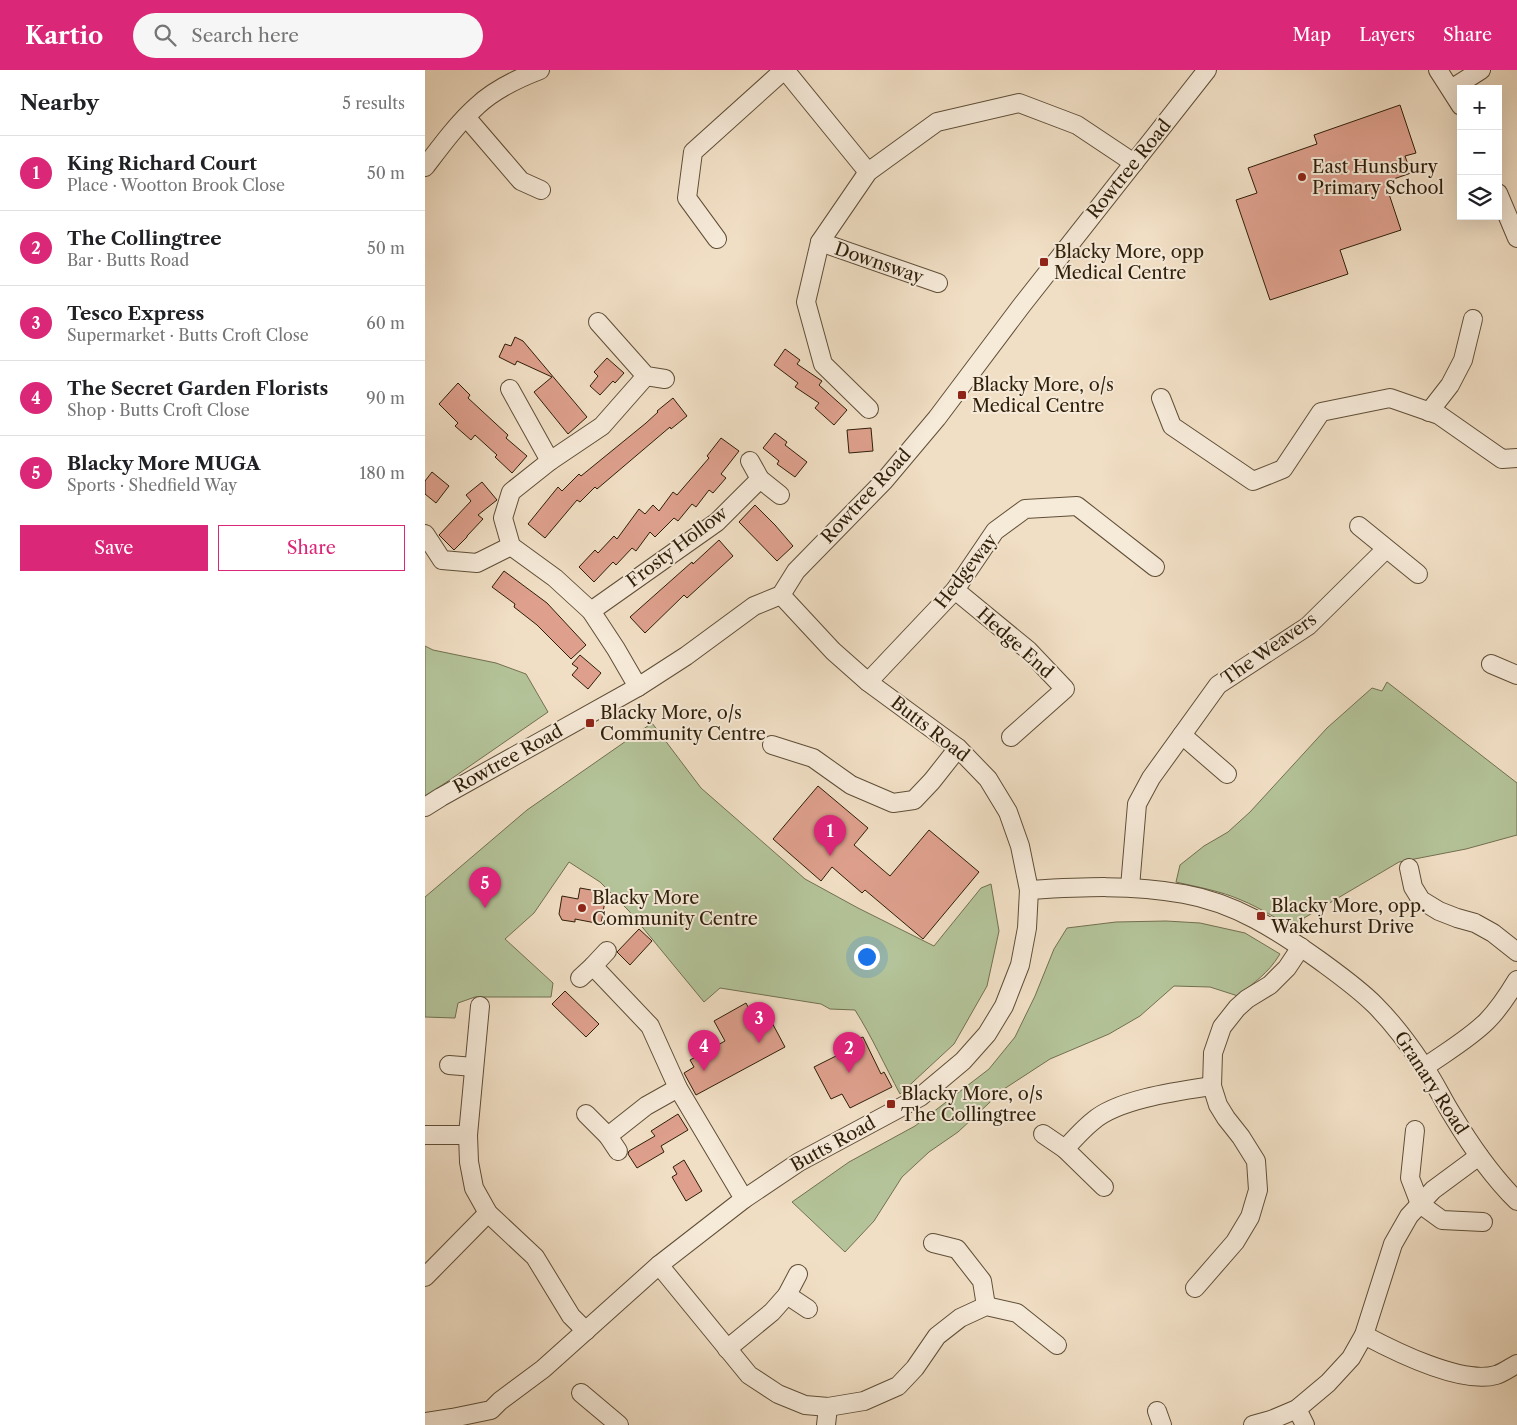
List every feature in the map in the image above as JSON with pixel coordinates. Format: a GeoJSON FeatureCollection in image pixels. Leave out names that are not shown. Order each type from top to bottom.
{"type":"FeatureCollection","features":[{"type":"Feature","properties":{"kind":"street"},"geometry":{"type":"LineString","coordinates":[[425,167],[431,151],[478,104],[517,79],[540,70]]}},
{"type":"Feature","properties":{"kind":"street"},"geometry":{"type":"LineString","coordinates":[[717,239],[687,198],[693,152],[785,70],[868,172]]}},
{"type":"Feature","properties":{"kind":"street","name":"Rowtree Road"},"geometry":{"type":"LineString","coordinates":[[425,807],[638,687],[686,656],[754,606],[781,594],[796,570],[884,481],[937,418],[1022,304],[1207,70]]}},
{"type":"Feature","properties":{"kind":"street"},"geometry":{"type":"LineString","coordinates":[[1438,70],[1457,99]]}},
{"type":"Feature","properties":{"kind":"street"},"geometry":{"type":"LineString","coordinates":[[1451,89],[1481,70]]}},
{"type":"Feature","properties":{"kind":"street","name":"Downsway"},"geometry":{"type":"LineString","coordinates":[[869,409],[823,364],[806,302],[820,242],[868,172],[937,122],[1019,103],[1077,125],[1134,163]]}},
{"type":"Feature","properties":{"kind":"street"},"geometry":{"type":"LineString","coordinates":[[466,117],[521,181],[541,190]]}},
{"type":"Feature","properties":{"kind":"street"},"geometry":{"type":"LineString","coordinates":[[1502,202],[1517,238]]}},
{"type":"Feature","properties":{"kind":"street","name":"Downsway"},"geometry":{"type":"LineString","coordinates":[[820,242],[938,283]]}},
{"type":"Feature","properties":{"kind":"street"},"geometry":{"type":"LineString","coordinates":[[1429,412],[1450,385],[1463,360],[1473,319]]}},
{"type":"Feature","properties":{"kind":"street"},"geometry":{"type":"LineString","coordinates":[[598,322],[646,376],[665,379]]}},
{"type":"Feature","properties":{"kind":"street"},"geometry":{"type":"LineString","coordinates":[[638,687],[591,611],[555,578],[511,546],[503,518],[511,492],[550,461],[602,426],[646,376]]}},
{"type":"Feature","properties":{"kind":"street"},"geometry":{"type":"LineString","coordinates":[[510,388],[550,461]]}},
{"type":"Feature","properties":{"kind":"street"},"geometry":{"type":"LineString","coordinates":[[1161,398],[1172,426],[1253,481],[1283,469],[1321,412],[1390,398],[1439,415],[1502,459],[1517,458]]}},
{"type":"Feature","properties":{"kind":"street"},"geometry":{"type":"LineString","coordinates":[[750,461],[760,479],[780,495]]}},
{"type":"Feature","properties":{"kind":"street","name":"Frosty Hollow"},"geometry":{"type":"LineString","coordinates":[[591,611],[717,522],[760,479]]}},
{"type":"Feature","properties":{"kind":"street","name":"Hedgeway"},"geometry":{"type":"LineString","coordinates":[[868,682],[955,590],[995,531],[1025,509],[1077,506],[1155,567]]}},
{"type":"Feature","properties":{"kind":"street"},"geometry":{"type":"LineString","coordinates":[[1359,526],[1418,574]]}},
{"type":"Feature","properties":{"kind":"street"},"geometry":{"type":"LineString","coordinates":[[425,534],[442,560],[477,563],[511,546]]}},
{"type":"Feature","properties":{"kind":"street","name":"The Weavers"},"geometry":{"type":"LineString","coordinates":[[1130,887],[1137,804],[1151,778],[1218,685],[1308,626],[1386,549]]}},
{"type":"Feature","properties":{"kind":"street","name":"Hedge End"},"geometry":{"type":"LineString","coordinates":[[955,590],[1028,650],[1065,690],[1011,737]]}},
{"type":"Feature","properties":{"kind":"street","name":"Butts Road"},"geometry":{"type":"LineString","coordinates":[[425,1422],[452,1418],[494,1417],[543,1369],[659,1265],[744,1199],[799,1162],[920,1097],[963,1062],[987,1034],[1004,1006],[1020,966],[1027,928],[1029,890],[1020,846],[1007,812],[988,779],[958,748],[868,682],[833,651],[781,594]]}},
{"type":"Feature","properties":{"kind":"street"},"geometry":{"type":"LineString","coordinates":[[1491,664],[1517,674]]}},
{"type":"Feature","properties":{"kind":"street"},"geometry":{"type":"LineString","coordinates":[[1182,736],[1227,774]]}},
{"type":"Feature","properties":{"kind":"street"},"geometry":{"type":"LineString","coordinates":[[772,745],[813,758],[851,785],[893,803],[914,800],[958,748]]}},
{"type":"Feature","properties":{"kind":"street"},"geometry":{"type":"LineString","coordinates":[[1409,868],[1413,887],[1421,900],[1439,911],[1475,923],[1493,933],[1517,952]]}},
{"type":"Feature","properties":{"kind":"street","name":"Granary Road"},"geometry":{"type":"LineString","coordinates":[[1029,890],[1089,886],[1130,887],[1185,894],[1223,905],[1261,921],[1345,978],[1375,1004],[1399,1030],[1425,1067],[1479,1156],[1517,1201]]}},
{"type":"Feature","properties":{"kind":"street"},"geometry":{"type":"LineString","coordinates":[[1195,1288],[1235,1242],[1250,1217],[1258,1190],[1256,1161],[1218,1105],[1212,1086],[1213,1053],[1222,1027],[1237,1008],[1247,999],[1270,985],[1287,968],[1301,947]]}},
{"type":"Feature","properties":{"kind":"street"},"geometry":{"type":"LineString","coordinates":[[580,978],[607,950]]}},
{"type":"Feature","properties":{"kind":"street"},"geometry":{"type":"LineString","coordinates":[[593,966],[650,1026],[678,1088],[744,1199]]}},
{"type":"Feature","properties":{"kind":"street"},"geometry":{"type":"LineString","coordinates":[[1425,1067],[1468,1038],[1487,1021],[1505,1000],[1517,980]]}},
{"type":"Feature","properties":{"kind":"street"},"geometry":{"type":"LineString","coordinates":[[480,1006],[467,1135],[473,1188],[488,1213],[535,1256],[571,1316],[586,1331]]}},
{"type":"Feature","properties":{"kind":"street"},"geometry":{"type":"LineString","coordinates":[[449,1065],[474,1068]]}},
{"type":"Feature","properties":{"kind":"street"},"geometry":{"type":"LineString","coordinates":[[1065,1149],[1093,1120],[1119,1106],[1212,1086]]}},
{"type":"Feature","properties":{"kind":"street"},"geometry":{"type":"LineString","coordinates":[[608,1136],[646,1106],[678,1088]]}},
{"type":"Feature","properties":{"kind":"street"},"geometry":{"type":"LineString","coordinates":[[586,1114],[608,1136],[618,1151]]}},
{"type":"Feature","properties":{"kind":"street"},"geometry":{"type":"LineString","coordinates":[[1415,1130],[1410,1178],[1421,1204],[1441,1220],[1483,1222]]}},
{"type":"Feature","properties":{"kind":"street"},"geometry":{"type":"LineString","coordinates":[[1043,1134],[1065,1149],[1104,1187]]}},
{"type":"Feature","properties":{"kind":"street"},"geometry":{"type":"LineString","coordinates":[[425,1135],[467,1135]]}},
{"type":"Feature","properties":{"kind":"street"},"geometry":{"type":"LineString","coordinates":[[1253,1425],[1297,1409],[1327,1383],[1351,1358],[1364,1335],[1393,1244],[1409,1216],[1433,1190],[1479,1156]]}},
{"type":"Feature","properties":{"kind":"street"},"geometry":{"type":"LineString","coordinates":[[425,1277],[488,1213]]}},
{"type":"Feature","properties":{"kind":"street"},"geometry":{"type":"LineString","coordinates":[[933,1243],[957,1249],[981,1281],[986,1306]]}},
{"type":"Feature","properties":{"kind":"street"},"geometry":{"type":"LineString","coordinates":[[659,1265],[749,1376],[778,1394],[805,1405],[828,1407],[864,1402],[899,1386],[915,1368],[937,1336],[960,1318],[986,1306],[1017,1313],[1057,1345]]}},
{"type":"Feature","properties":{"kind":"street"},"geometry":{"type":"LineString","coordinates":[[727,1349],[773,1312],[787,1294],[798,1274]]}},
{"type":"Feature","properties":{"kind":"street"},"geometry":{"type":"LineString","coordinates":[[787,1294],[808,1309]]}},
{"type":"Feature","properties":{"kind":"street"},"geometry":{"type":"LineString","coordinates":[[1364,1335],[1399,1354],[1426,1364],[1476,1376],[1496,1375],[1517,1364]]}},
{"type":"Feature","properties":{"kind":"street"},"geometry":{"type":"LineString","coordinates":[[581,1393],[619,1425]]}},
{"type":"Feature","properties":{"kind":"street"},"geometry":{"type":"LineString","coordinates":[[826,1425],[828,1407]]}},
{"type":"Feature","properties":{"kind":"street"},"geometry":{"type":"LineString","coordinates":[[1297,1409],[1305,1425]]}},
{"type":"Feature","properties":{"kind":"green space"},"geometry":{"type":"Polygon","coordinates":[[[425,646],[433,650],[496,663],[526,674],[548,712],[425,797],[425,646]]]}},
{"type":"Feature","properties":{"kind":"green space"},"geometry":{"type":"Polygon","coordinates":[[[1387,682],[1517,783],[1517,835],[1466,849],[1399,862],[1304,918],[1300,932],[1256,907],[1233,897],[1176,882],[1180,865],[1204,846],[1228,832],[1250,812],[1327,728],[1372,688],[1382,691],[1387,682]]]}},
{"type":"Feature","properties":{"kind":"green space"},"geometry":{"type":"Polygon","coordinates":[[[652,723],[701,788],[805,879],[934,946],[981,888],[991,884],[999,931],[987,986],[954,1044],[900,1094],[855,1010],[830,1009],[821,1004],[720,988],[704,1002],[629,911],[600,882],[569,862],[534,913],[505,939],[553,983],[551,997],[475,997],[458,1003],[455,1018],[425,1017],[425,897],[527,810],[652,723]]]}},
{"type":"Feature","properties":{"kind":"green space"},"geometry":{"type":"Polygon","coordinates":[[[1166,921],[1200,923],[1245,933],[1280,954],[1265,973],[1238,996],[1210,987],[1174,986],[1140,1016],[1109,1034],[1050,1059],[1004,1089],[958,1132],[929,1152],[902,1177],[874,1221],[845,1252],[792,1202],[849,1162],[915,1126],[989,1069],[1015,1037],[1035,996],[1054,949],[1067,928],[1116,922],[1166,921]]]}},
{"type":"Feature","properties":{"kind":"building"},"geometry":{"type":"Polygon","coordinates":[[[1400,105],[1416,153],[1405,156],[1411,173],[1385,182],[1401,230],[1340,250],[1348,274],[1270,300],[1236,200],[1257,193],[1248,168],[1317,144],[1314,135],[1400,105]]]}},
{"type":"Feature","properties":{"kind":"building"},"geometry":{"type":"Polygon","coordinates":[[[515,337],[523,341],[587,417],[568,434],[534,392],[552,377],[517,361],[515,365],[499,357],[505,344],[511,346],[515,337]]]}},
{"type":"Feature","properties":{"kind":"building"},"geometry":{"type":"Polygon","coordinates":[[[785,349],[800,360],[797,364],[822,381],[819,385],[847,410],[834,425],[815,408],[819,403],[795,387],[798,383],[774,365],[785,349]]]}},
{"type":"Feature","properties":{"kind":"building"},"geometry":{"type":"Polygon","coordinates":[[[607,358],[624,373],[615,383],[613,381],[600,395],[590,386],[598,376],[594,372],[607,358]]]}},
{"type":"Feature","properties":{"kind":"building"},"geometry":{"type":"Polygon","coordinates":[[[458,383],[470,395],[468,398],[508,435],[506,438],[527,456],[512,473],[495,457],[497,455],[475,435],[471,440],[455,426],[458,423],[439,404],[458,383]]]}},
{"type":"Feature","properties":{"kind":"building"},"geometry":{"type":"Polygon","coordinates":[[[673,398],[687,416],[671,429],[670,427],[597,489],[595,487],[580,502],[577,500],[545,538],[528,524],[558,487],[562,491],[579,474],[581,476],[646,423],[673,398]]]}},
{"type":"Feature","properties":{"kind":"building"},"geometry":{"type":"Polygon","coordinates":[[[871,428],[873,451],[849,453],[847,430],[871,428]]]}},
{"type":"Feature","properties":{"kind":"building"},"geometry":{"type":"Polygon","coordinates":[[[775,433],[787,442],[785,445],[807,462],[795,477],[777,464],[779,461],[763,448],[775,433]]]}},
{"type":"Feature","properties":{"kind":"building"},"geometry":{"type":"Polygon","coordinates":[[[721,438],[739,451],[721,474],[726,478],[713,493],[709,490],[696,507],[692,504],[678,521],[674,518],[655,537],[650,532],[636,551],[632,548],[616,565],[613,562],[594,582],[579,567],[595,550],[598,553],[614,536],[617,539],[639,509],[645,514],[653,505],[659,511],[673,492],[677,495],[709,458],[707,456],[721,438]]]}},
{"type":"Feature","properties":{"kind":"building"},"geometry":{"type":"Polygon","coordinates":[[[432,472],[449,486],[436,503],[425,494],[425,481],[432,472]]]}},
{"type":"Feature","properties":{"kind":"building"},"geometry":{"type":"Polygon","coordinates":[[[482,482],[497,500],[478,515],[483,519],[454,550],[439,535],[471,501],[466,495],[482,482]]]}},
{"type":"Feature","properties":{"kind":"building"},"geometry":{"type":"Polygon","coordinates":[[[755,505],[793,546],[777,561],[739,522],[755,505]]]}},
{"type":"Feature","properties":{"kind":"building"},"geometry":{"type":"Polygon","coordinates":[[[719,540],[733,556],[687,598],[684,595],[645,633],[630,617],[719,540]]]}},
{"type":"Feature","properties":{"kind":"building"},"geometry":{"type":"Polygon","coordinates":[[[504,571],[547,603],[586,645],[571,659],[537,625],[514,607],[515,604],[492,587],[504,571]]]}},
{"type":"Feature","properties":{"kind":"building"},"geometry":{"type":"Polygon","coordinates":[[[580,655],[601,673],[588,689],[572,675],[578,668],[572,664],[580,655]]]}},
{"type":"Feature","properties":{"kind":"building"},"geometry":{"type":"Polygon","coordinates":[[[818,786],[868,828],[854,845],[890,876],[929,830],[979,872],[923,939],[865,890],[862,893],[832,867],[821,881],[773,839],[818,786]]]}},
{"type":"Feature","properties":{"kind":"building","name":"Blacky More Community Centre"},"geometry":{"type":"Polygon","coordinates":[[[580,888],[602,892],[600,901],[605,901],[601,924],[575,919],[575,922],[562,920],[559,914],[562,896],[578,899],[580,888]]]}},
{"type":"Feature","properties":{"kind":"building"},"geometry":{"type":"Polygon","coordinates":[[[639,929],[652,941],[630,965],[617,952],[639,929]]]}},
{"type":"Feature","properties":{"kind":"building"},"geometry":{"type":"Polygon","coordinates":[[[565,991],[599,1024],[586,1037],[552,1004],[565,991]]]}},
{"type":"Feature","properties":{"kind":"building"},"geometry":{"type":"Polygon","coordinates":[[[746,1003],[757,1024],[769,1017],[785,1047],[696,1095],[684,1073],[694,1067],[690,1060],[725,1041],[714,1021],[746,1003]]]}},
{"type":"Feature","properties":{"kind":"building"},"geometry":{"type":"Polygon","coordinates":[[[851,1036],[854,1041],[863,1037],[881,1074],[884,1072],[892,1087],[850,1108],[842,1094],[831,1099],[814,1067],[844,1052],[839,1042],[851,1036]]]}},
{"type":"Feature","properties":{"kind":"building"},"geometry":{"type":"Polygon","coordinates":[[[678,1114],[688,1130],[661,1146],[664,1152],[637,1168],[628,1154],[629,1151],[655,1136],[651,1131],[678,1114]]]}},
{"type":"Feature","properties":{"kind":"building"},"geometry":{"type":"Polygon","coordinates":[[[684,1160],[702,1191],[686,1201],[672,1177],[677,1174],[673,1167],[684,1160]]]}},
{"type":"Feature","properties":{"kind":"place","name":"East Hunsbury Primary School"},"geometry":{"type":"Point","coordinates":[1302,177]}},
{"type":"Feature","properties":{"kind":"place","name":"Blacky More, opp Medical Centre"},"geometry":{"type":"Point","coordinates":[1044,262]}},
{"type":"Feature","properties":{"kind":"place","name":"Blacky More, o/s Medical Centre"},"geometry":{"type":"Point","coordinates":[962,395]}},
{"type":"Feature","properties":{"kind":"place","name":"Blacky More, o/s Community Centre"},"geometry":{"type":"Point","coordinates":[590,723]}},
{"type":"Feature","properties":{"kind":"place","name":"King Richard Court"},"geometry":{"type":"Point","coordinates":[830,856]}},
{"type":"Feature","properties":{"kind":"place","name":"Blacky More MUGA"},"geometry":{"type":"Point","coordinates":[485,908]}},
{"type":"Feature","properties":{"kind":"place","name":"Blacky More Community Centre"},"geometry":{"type":"Point","coordinates":[582,908]}},
{"type":"Feature","properties":{"kind":"place","name":"Blacky More, opp. Wakehurst Drive"},"geometry":{"type":"Point","coordinates":[1261,916]}},
{"type":"Feature","properties":{"kind":"place","name":"Tesco Express"},"geometry":{"type":"Point","coordinates":[759,1043]}},
{"type":"Feature","properties":{"kind":"place","name":"The Secret Garden Florists"},"geometry":{"type":"Point","coordinates":[704,1071]}},
{"type":"Feature","properties":{"kind":"place","name":"The Collingtree"},"geometry":{"type":"Point","coordinates":[849,1073]}},
{"type":"Feature","properties":{"kind":"place","name":"Blacky More, o/s The Collingtree"},"geometry":{"type":"Point","coordinates":[891,1104]}}]}
